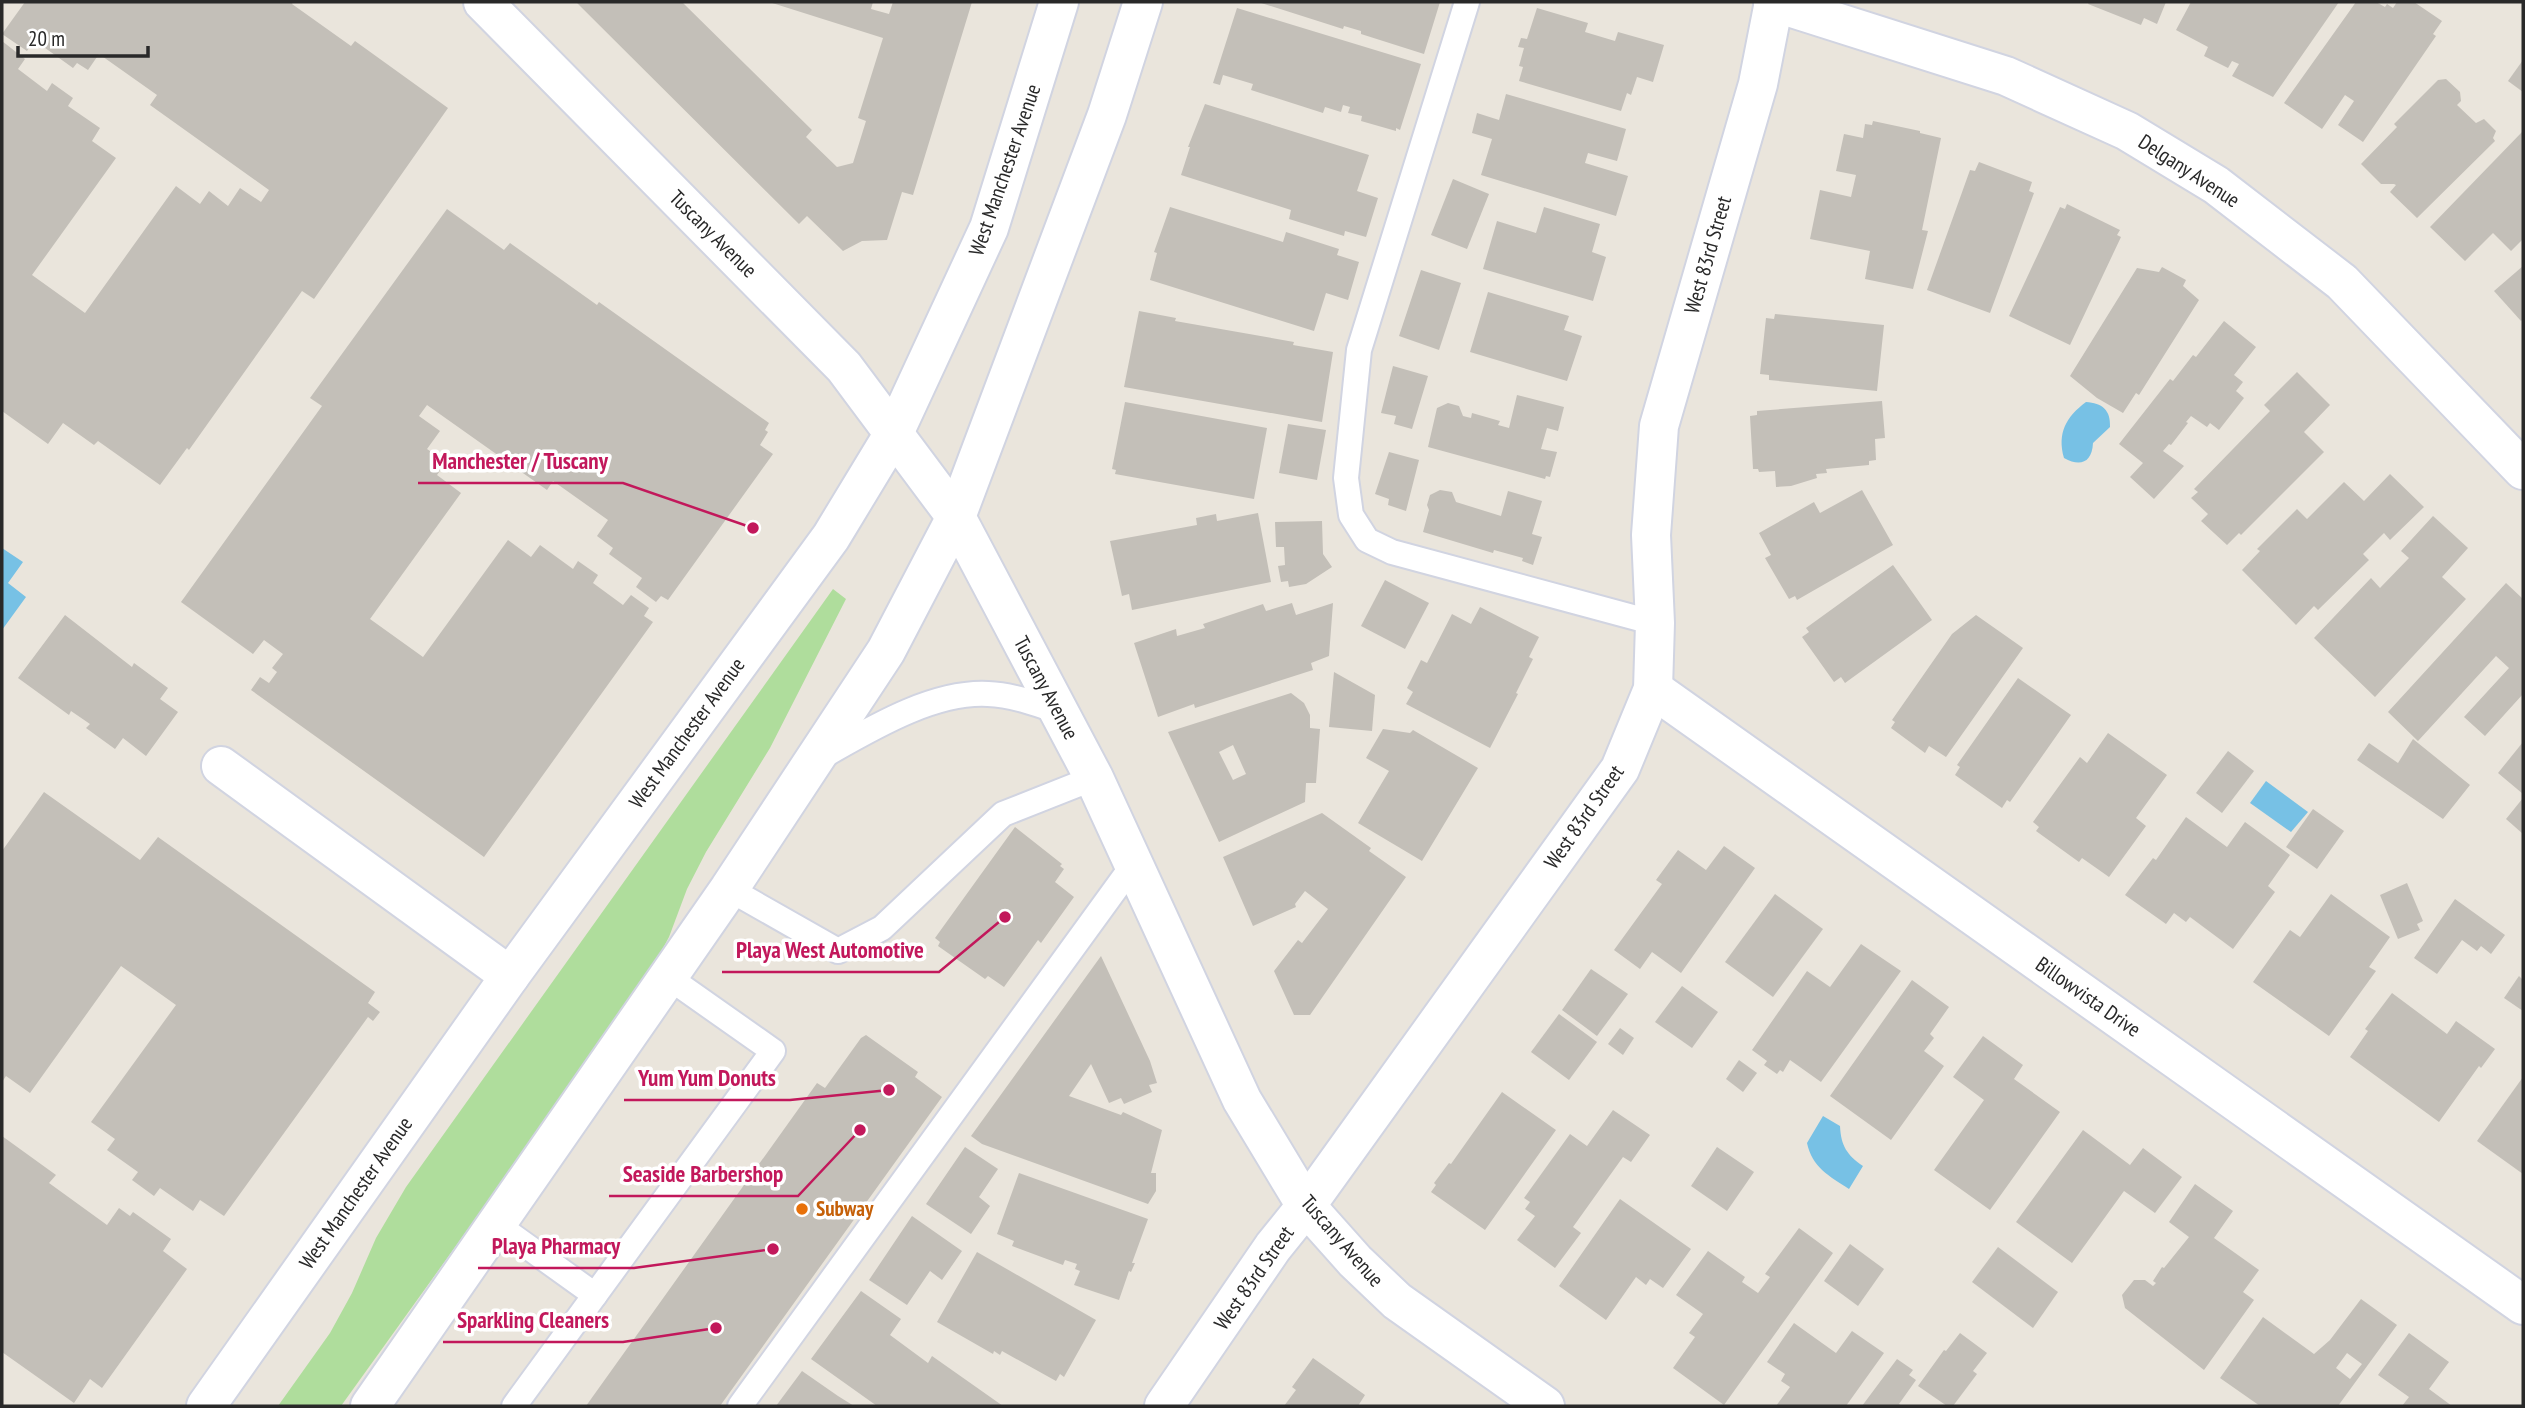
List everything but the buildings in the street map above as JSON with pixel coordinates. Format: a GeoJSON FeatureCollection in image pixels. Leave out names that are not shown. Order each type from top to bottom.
{"type":"FeatureCollection","features":[{"type":"Feature","properties":{"kind":"street","name":"West Manchester Avenue"},"geometry":{"type":"LineString","coordinates":[[206,1406],[510,975],[831,537],[894,433],[989,228],[1059,2]]}},
{"type":"Feature","properties":{"kind":"street"},"geometry":{"type":"LineString","coordinates":[[370,1406],[729,889],[886,651],[956,517],[1107,115],[1143,2]]}},
{"type":"Feature","properties":{"kind":"street","name":"West 83rd Street"},"geometry":{"type":"LineString","coordinates":[[1164,1406],[1273,1247],[1306,1206],[1620,769],[1653,689],[1651,535],[1658,426],[1758,84],[1774,2]]}},
{"type":"Feature","properties":{"kind":"street","name":"Delgany Avenue"},"geometry":{"type":"LineString","coordinates":[[1774,2],[2006,76],[2127,131],[2216,185],[2342,282],[2523,470]]}},
{"type":"Feature","properties":{"kind":"street","name":"Tuscany Avenue"},"geometry":{"type":"LineString","coordinates":[[493,5],[844,367],[956,517],[1094,778],[1242,1100],[1306,1206],[1354,1261],[1396,1301],[1545,1406]]}},
{"type":"Feature","properties":{"kind":"street","name":"Billowvista Drive"},"geometry":{"type":"LineString","coordinates":[[1653,689],[2523,1305]]}},
{"type":"Feature","properties":{"kind":"street"},"geometry":{"type":"LineString","coordinates":[[221,766],[510,975]]}},
{"type":"Feature","properties":{"kind":"lane"},"geometry":{"type":"LineString","coordinates":[[1467,2],[1359,350],[1346,478],[1350,515],[1367,540],[1392,551],[1654,623]]}},
{"type":"Feature","properties":{"kind":"lane"},"geometry":{"type":"LineString","coordinates":[[815,761],[891,719],[935,702],[964,695],[988,694],[1024,700],[1057,711]]}},
{"type":"Feature","properties":{"kind":"lane"},"geometry":{"type":"LineString","coordinates":[[729,889],[838,951],[882,928],[1003,814],[1094,778]]}},
{"type":"Feature","properties":{"kind":"lane"},"geometry":{"type":"LineString","coordinates":[[740,1406],[1133,865]]}},
{"type":"Feature","properties":{"kind":"lane"},"geometry":{"type":"LineString","coordinates":[[514,1406],[773,1051],[668,977]]}},
{"type":"Feature","properties":{"kind":"lane"},"geometry":{"type":"LineString","coordinates":[[496,1224],[595,1295]]}},
{"type":"Feature","properties":{"kind":"green space"},"geometry":{"type":"Polygon","coordinates":[[[833,589],[846,599],[770,748],[706,852],[687,889],[669,937],[644,984],[341,1406],[278,1406],[330,1333],[352,1293],[376,1238],[406,1187],[833,589]]]}},
{"type":"Feature","properties":{"kind":"water"},"geometry":{"type":"Polygon","coordinates":[[[2086,402],[2104,408],[2109,416],[2110,427],[2093,443],[2088,459],[2075,462],[2064,458],[2063,433],[2068,420],[2086,402]]]}},
{"type":"Feature","properties":{"kind":"water"},"geometry":{"type":"Polygon","coordinates":[[[2,548],[23,562],[8,583],[26,597],[2,630],[2,548]]]}},
{"type":"Feature","properties":{"kind":"water"},"geometry":{"type":"Polygon","coordinates":[[[2266,781],[2308,812],[2291,832],[2250,803],[2266,781]]]}},
{"type":"Feature","properties":{"kind":"water"},"geometry":{"type":"Polygon","coordinates":[[[1823,1116],[1840,1126],[1846,1149],[1863,1166],[1849,1189],[1822,1170],[1809,1151],[1807,1143],[1823,1116]]]}},
{"type":"Feature","properties":{"kind":"place","name":"Manchester / Tuscany"},"geometry":{"type":"Point","coordinates":[753,528]}},
{"type":"Feature","properties":{"kind":"place","name":"Playa West Automotive"},"geometry":{"type":"Point","coordinates":[1005,917]}},
{"type":"Feature","properties":{"kind":"place","name":"Yum Yum Donuts"},"geometry":{"type":"Point","coordinates":[889,1090]}},
{"type":"Feature","properties":{"kind":"place","name":"Seaside Barbershop"},"geometry":{"type":"Point","coordinates":[860,1130]}},
{"type":"Feature","properties":{"kind":"place","name":"Subway"},"geometry":{"type":"Point","coordinates":[802,1209]}},
{"type":"Feature","properties":{"kind":"place","name":"Playa Pharmacy"},"geometry":{"type":"Point","coordinates":[773,1249]}},
{"type":"Feature","properties":{"kind":"place","name":"Sparkling Cleaners"},"geometry":{"type":"Point","coordinates":[716,1328]}}]}
